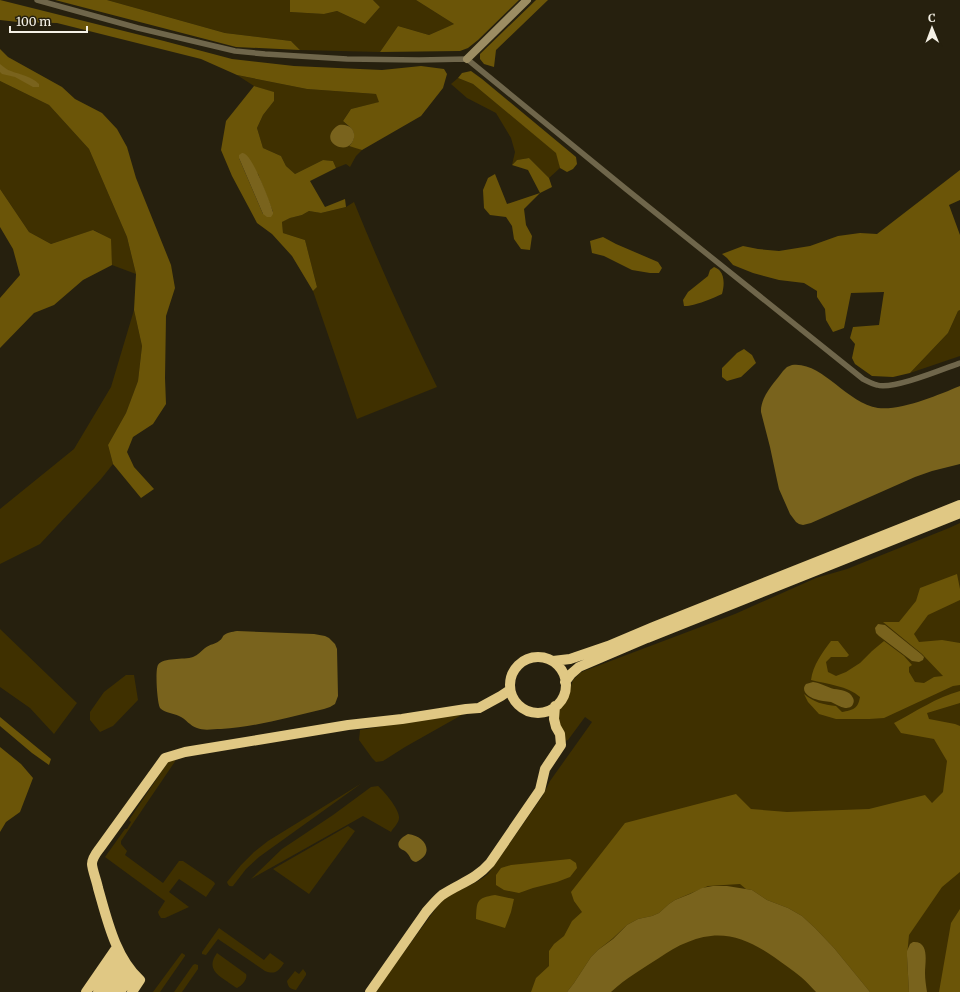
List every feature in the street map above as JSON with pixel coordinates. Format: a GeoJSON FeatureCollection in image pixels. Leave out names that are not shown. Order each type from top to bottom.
{"type":"FeatureCollection","features":[{"type":"Feature","properties":{"kind":"highway"},"geometry":{"type":"LineString","coordinates":[[553,661],[570,659],[608,646],[653,626],[960,505]]}},
{"type":"Feature","properties":{"kind":"highway"},"geometry":{"type":"LineString","coordinates":[[566,682],[571,674],[579,667],[647,638],[960,513]]}},
{"type":"Feature","properties":{"kind":"highway"},"geometry":{"type":"LineString","coordinates":[[537,656],[553,661],[561,669],[566,682],[565,693],[562,700],[550,710],[536,713],[522,708],[516,703],[512,697],[509,682],[511,674],[520,662],[527,658],[537,656]]}},
{"type":"Feature","properties":{"kind":"highway"},"geometry":{"type":"LineString","coordinates":[[132,992],[140,980],[126,962],[102,902],[92,864],[100,848],[165,758],[185,752],[348,725],[479,708],[510,690]]}},
{"type":"Feature","properties":{"kind":"highway"},"geometry":{"type":"LineString","coordinates":[[370,992],[436,900],[472,879],[490,863],[540,790],[545,769],[561,745],[560,734],[554,719],[556,706]]}},
{"type":"Feature","properties":{"kind":"highway"},"geometry":{"type":"LineString","coordinates":[[86,992],[126,962]]}},
{"type":"Feature","properties":{"kind":"highway"},"geometry":{"type":"LineString","coordinates":[[92,992],[126,962]]}},
{"type":"Feature","properties":{"kind":"highway"},"geometry":{"type":"LineString","coordinates":[[98,992],[126,962]]}},
{"type":"Feature","properties":{"kind":"highway"},"geometry":{"type":"LineString","coordinates":[[103,992],[126,962]]}},
{"type":"Feature","properties":{"kind":"highway"},"geometry":{"type":"LineString","coordinates":[[109,992],[126,962]]}},
{"type":"Feature","properties":{"kind":"highway"},"geometry":{"type":"LineString","coordinates":[[114,992],[126,962]]}},
{"type":"Feature","properties":{"kind":"highway"},"geometry":{"type":"LineString","coordinates":[[120,992],[126,962]]}},
{"type":"Feature","properties":{"kind":"highway"},"geometry":{"type":"LineString","coordinates":[[125,992],[126,962]]}},
{"type":"Feature","properties":{"kind":"street"},"geometry":{"type":"LineString","coordinates":[[37,0],[138,28],[235,51],[347,59],[467,59],[626,190],[863,379],[878,386],[890,385],[910,380],[960,363]]}},
{"type":"Feature","properties":{"kind":"street"},"geometry":{"type":"LineString","coordinates":[[467,59],[527,0]]}},
{"type":"Feature","properties":{"kind":"shaded area"},"geometry":{"type":"Polygon","coordinates":[[[0,0],[232,59],[294,66],[382,70],[421,66],[444,69],[447,74],[443,88],[421,116],[362,150],[349,146],[353,140],[354,132],[343,121],[351,109],[379,102],[376,94],[307,89],[237,75],[201,59],[57,23],[0,20],[0,0]]]}},
{"type":"Feature","properties":{"kind":"shaded area"},"geometry":{"type":"Polygon","coordinates":[[[55,0],[107,0],[225,33],[291,41],[300,50],[236,47],[55,0]]]}},
{"type":"Feature","properties":{"kind":"shaded area"},"geometry":{"type":"Polygon","coordinates":[[[107,0],[290,0],[290,12],[324,14],[337,11],[365,24],[380,7],[373,0],[416,0],[454,24],[429,35],[398,26],[380,52],[300,50],[291,41],[225,33],[107,0]]]}},
{"type":"Feature","properties":{"kind":"shaded area"},"geometry":{"type":"Polygon","coordinates":[[[290,0],[373,0],[380,7],[365,24],[337,11],[324,14],[290,12],[290,0]]]}},
{"type":"Feature","properties":{"kind":"shaded area"},"geometry":{"type":"Polygon","coordinates":[[[416,0],[519,0],[478,40],[468,48],[460,51],[380,52],[398,26],[429,35],[454,24],[416,0]]]}},
{"type":"Feature","properties":{"kind":"shaded area"},"geometry":{"type":"Polygon","coordinates":[[[536,0],[548,0],[496,50],[494,67],[484,64],[480,59],[480,54],[536,0]]]}},
{"type":"Feature","properties":{"kind":"shaded area"},"geometry":{"type":"Polygon","coordinates":[[[0,49],[8,57],[62,87],[75,99],[102,113],[117,129],[127,147],[136,178],[171,265],[175,288],[166,316],[166,404],[153,424],[133,437],[127,452],[134,467],[154,489],[141,498],[113,464],[108,445],[126,413],[138,381],[142,346],[134,310],[136,274],[127,237],[89,149],[49,105],[0,81],[0,49]]]}},
{"type":"Feature","properties":{"kind":"shaded area"},"geometry":{"type":"Polygon","coordinates":[[[0,64],[8,70],[33,79],[39,84],[39,87],[33,87],[15,77],[2,74],[0,72],[0,64]]]}},
{"type":"Feature","properties":{"kind":"shaded area"},"geometry":{"type":"Polygon","coordinates":[[[471,71],[576,157],[577,164],[573,169],[567,172],[560,168],[556,153],[473,84],[458,78],[462,73],[471,71]]]}},
{"type":"Feature","properties":{"kind":"shaded area"},"geometry":{"type":"Polygon","coordinates":[[[237,75],[307,89],[376,94],[380,102],[351,109],[343,121],[348,126],[343,125],[332,142],[337,145],[352,146],[362,150],[356,156],[350,167],[346,164],[336,168],[333,161],[323,160],[295,174],[286,166],[281,156],[263,148],[257,128],[263,115],[274,101],[273,92],[254,86],[237,75]]]}},
{"type":"Feature","properties":{"kind":"shaded area"},"geometry":{"type":"Polygon","coordinates":[[[458,78],[473,84],[557,153],[560,168],[549,178],[529,158],[517,160],[512,165],[515,152],[511,138],[496,113],[467,98],[451,84],[458,78]]]}},
{"type":"Feature","properties":{"kind":"shaded area"},"geometry":{"type":"Polygon","coordinates":[[[0,81],[49,105],[89,149],[127,237],[136,274],[112,265],[110,239],[94,230],[51,244],[29,232],[0,189],[0,81]]]}},
{"type":"Feature","properties":{"kind":"shaded area"},"geometry":{"type":"Polygon","coordinates":[[[254,86],[274,92],[274,101],[263,115],[257,128],[263,148],[281,156],[286,166],[295,174],[323,160],[333,161],[336,168],[310,181],[325,207],[345,199],[346,207],[321,213],[309,211],[282,222],[283,233],[305,240],[317,287],[313,291],[292,256],[272,234],[257,223],[232,176],[221,150],[226,121],[254,86]],[[239,158],[263,214],[273,212],[258,174],[239,158]]]}},
{"type":"Feature","properties":{"kind":"shaded area"},"geometry":{"type":"Polygon","coordinates":[[[339,125],[347,125],[354,133],[352,143],[348,147],[342,147],[332,143],[330,137],[331,134],[339,125]]]}},
{"type":"Feature","properties":{"kind":"shaded area"},"geometry":{"type":"Polygon","coordinates":[[[242,153],[248,157],[261,180],[273,212],[271,217],[267,217],[263,214],[239,158],[239,155],[242,153]]]}},
{"type":"Feature","properties":{"kind":"shaded area"},"geometry":{"type":"Polygon","coordinates":[[[529,158],[549,178],[552,187],[540,193],[528,170],[512,165],[517,160],[529,158]]]}},
{"type":"Feature","properties":{"kind":"shaded area"},"geometry":{"type":"Polygon","coordinates":[[[960,170],[960,200],[949,205],[960,235],[960,310],[958,311],[948,333],[910,373],[893,377],[872,376],[855,364],[852,358],[855,344],[850,338],[853,327],[879,325],[884,292],[851,293],[844,328],[833,332],[826,320],[825,309],[817,297],[817,291],[804,283],[779,280],[753,273],[733,265],[722,254],[743,246],[779,251],[810,246],[838,236],[860,233],[877,234],[960,170]]]}},
{"type":"Feature","properties":{"kind":"shaded area"},"geometry":{"type":"Polygon","coordinates":[[[495,174],[507,204],[540,193],[524,209],[526,225],[532,236],[530,250],[521,249],[514,239],[512,226],[506,217],[490,215],[484,208],[483,190],[488,178],[495,174]]]}},
{"type":"Feature","properties":{"kind":"shaded area"},"geometry":{"type":"Polygon","coordinates":[[[0,189],[29,232],[51,244],[93,230],[111,239],[112,265],[83,280],[54,305],[34,313],[0,348],[0,298],[20,275],[13,249],[0,227],[0,189]]]}},
{"type":"Feature","properties":{"kind":"shaded area"},"geometry":{"type":"Polygon","coordinates":[[[354,202],[394,295],[437,387],[357,419],[313,291],[317,287],[305,240],[283,233],[282,222],[309,211],[321,213],[346,207],[354,202]]]}},
{"type":"Feature","properties":{"kind":"shaded area"},"geometry":{"type":"Polygon","coordinates":[[[603,237],[658,262],[662,268],[659,273],[632,270],[604,256],[592,253],[590,241],[603,237]]]}},
{"type":"Feature","properties":{"kind":"shaded area"},"geometry":{"type":"Polygon","coordinates":[[[714,267],[720,270],[723,276],[724,285],[722,294],[697,304],[684,306],[683,300],[688,292],[708,276],[710,270],[714,267]]]}},
{"type":"Feature","properties":{"kind":"shaded area"},"geometry":{"type":"Polygon","coordinates":[[[134,310],[142,346],[138,381],[126,413],[108,445],[113,464],[101,479],[40,544],[0,564],[0,509],[74,449],[111,387],[134,310]]]}},
{"type":"Feature","properties":{"kind":"shaded area"},"geometry":{"type":"Polygon","coordinates":[[[960,310],[960,356],[910,373],[948,333],[958,311],[960,310]]]}},
{"type":"Feature","properties":{"kind":"shaded area"},"geometry":{"type":"Polygon","coordinates":[[[744,349],[752,355],[756,363],[741,377],[727,381],[722,377],[722,368],[737,353],[744,349]]]}},
{"type":"Feature","properties":{"kind":"shaded area"},"geometry":{"type":"Polygon","coordinates":[[[792,365],[803,365],[814,369],[855,399],[866,405],[878,408],[908,405],[960,386],[960,464],[915,477],[811,523],[803,525],[799,524],[790,514],[779,489],[761,412],[761,406],[765,395],[783,371],[792,365]]]}},
{"type":"Feature","properties":{"kind":"shaded area"},"geometry":{"type":"Polygon","coordinates":[[[960,523],[960,992],[375,992],[442,900],[447,896],[477,882],[488,874],[542,797],[550,781],[592,722],[585,717],[568,740],[565,741],[559,727],[558,711],[568,695],[573,680],[580,673],[735,614],[816,578],[847,569],[960,523]]]}},
{"type":"Feature","properties":{"kind":"shaded area"},"geometry":{"type":"Polygon","coordinates":[[[957,574],[960,589],[960,600],[928,615],[914,634],[919,642],[942,640],[960,643],[960,685],[953,686],[884,718],[836,719],[819,714],[808,702],[804,694],[819,703],[836,706],[842,712],[854,708],[858,704],[860,697],[850,690],[811,680],[816,664],[831,641],[838,641],[849,655],[847,657],[831,657],[826,662],[828,672],[836,676],[846,672],[860,663],[884,641],[904,656],[912,665],[909,667],[909,672],[915,682],[924,683],[934,677],[943,676],[922,654],[883,622],[899,622],[916,601],[920,588],[957,574]]]}},
{"type":"Feature","properties":{"kind":"shaded area"},"geometry":{"type":"Polygon","coordinates":[[[878,624],[885,625],[921,654],[924,657],[923,660],[919,662],[912,661],[879,636],[876,633],[875,628],[878,624]]]}},
{"type":"Feature","properties":{"kind":"shaded area"},"geometry":{"type":"Polygon","coordinates":[[[0,629],[77,703],[54,734],[30,708],[0,687],[0,629]]]}},
{"type":"Feature","properties":{"kind":"shaded area"},"geometry":{"type":"Polygon","coordinates":[[[237,631],[314,634],[329,638],[335,644],[337,649],[338,696],[335,704],[324,709],[260,724],[209,730],[195,727],[181,717],[160,708],[157,686],[157,668],[161,662],[193,657],[219,641],[226,634],[237,631]]]}},
{"type":"Feature","properties":{"kind":"shaded area"},"geometry":{"type":"Polygon","coordinates":[[[126,675],[134,675],[138,700],[113,726],[100,732],[90,720],[90,712],[104,692],[126,675]]]}},
{"type":"Feature","properties":{"kind":"shaded area"},"geometry":{"type":"Polygon","coordinates":[[[813,682],[847,692],[853,699],[853,705],[845,708],[831,702],[810,697],[806,693],[804,687],[806,684],[813,682]]]}},
{"type":"Feature","properties":{"kind":"shaded area"},"geometry":{"type":"Polygon","coordinates":[[[960,691],[960,703],[927,713],[929,719],[960,726],[960,872],[942,887],[909,935],[907,956],[909,992],[870,992],[834,948],[802,916],[788,908],[767,900],[752,890],[746,889],[740,884],[708,886],[675,900],[659,913],[638,919],[627,925],[591,957],[567,992],[531,992],[536,978],[549,966],[549,951],[554,944],[564,936],[572,921],[582,912],[574,901],[571,892],[625,823],[736,794],[751,809],[787,812],[869,809],[925,795],[932,803],[943,792],[947,761],[934,739],[901,733],[894,723],[935,701],[960,691]]]}},
{"type":"Feature","properties":{"kind":"shaded area"},"geometry":{"type":"Polygon","coordinates":[[[467,712],[383,761],[376,762],[359,740],[360,730],[467,712]]]}},
{"type":"Feature","properties":{"kind":"shaded area"},"geometry":{"type":"Polygon","coordinates":[[[0,717],[51,759],[49,765],[0,726],[0,717]]]}},
{"type":"Feature","properties":{"kind":"shaded area"},"geometry":{"type":"Polygon","coordinates":[[[0,747],[21,764],[33,778],[20,812],[6,822],[0,832],[0,747]]]}},
{"type":"Feature","properties":{"kind":"shaded area"},"geometry":{"type":"Polygon","coordinates":[[[176,760],[121,841],[121,844],[127,851],[125,855],[163,883],[179,861],[183,861],[215,884],[206,897],[179,879],[169,892],[189,907],[165,918],[161,918],[158,912],[165,901],[105,857],[125,829],[127,829],[131,822],[129,820],[168,762],[176,760]]]}},
{"type":"Feature","properties":{"kind":"shaded area"},"geometry":{"type":"Polygon","coordinates":[[[362,783],[259,857],[246,869],[233,886],[228,885],[227,882],[241,865],[268,841],[362,783]]]}},
{"type":"Feature","properties":{"kind":"shaded area"},"geometry":{"type":"Polygon","coordinates":[[[378,786],[391,801],[399,815],[398,822],[391,832],[363,816],[251,879],[282,849],[333,815],[371,787],[378,786]]]}},
{"type":"Feature","properties":{"kind":"shaded area"},"geometry":{"type":"Polygon","coordinates":[[[348,826],[355,831],[309,894],[273,869],[348,826]]]}},
{"type":"Feature","properties":{"kind":"shaded area"},"geometry":{"type":"Polygon","coordinates":[[[408,834],[420,838],[426,846],[427,850],[425,855],[422,859],[416,862],[412,860],[398,845],[401,839],[408,834]]]}},
{"type":"Feature","properties":{"kind":"shaded area"},"geometry":{"type":"Polygon","coordinates":[[[570,859],[576,863],[577,868],[570,877],[557,882],[519,893],[504,890],[496,885],[496,875],[501,868],[511,865],[570,859]]]}},
{"type":"Feature","properties":{"kind":"shaded area"},"geometry":{"type":"Polygon","coordinates":[[[727,886],[752,890],[767,900],[788,908],[802,916],[834,948],[870,992],[816,992],[798,974],[764,950],[733,937],[711,936],[688,942],[669,951],[622,982],[611,992],[567,992],[591,957],[627,925],[638,919],[659,913],[675,900],[702,888],[727,886]]]}},
{"type":"Feature","properties":{"kind":"shaded area"},"geometry":{"type":"Polygon","coordinates":[[[495,895],[514,899],[505,928],[476,919],[477,904],[479,901],[484,897],[495,895]]]}},
{"type":"Feature","properties":{"kind":"shaded area"},"geometry":{"type":"Polygon","coordinates":[[[960,909],[960,992],[939,992],[951,923],[960,909]]]}},
{"type":"Feature","properties":{"kind":"shaded area"},"geometry":{"type":"Polygon","coordinates":[[[219,928],[264,960],[270,953],[284,963],[276,972],[271,973],[265,971],[218,939],[206,955],[202,954],[219,928]]]}},
{"type":"Feature","properties":{"kind":"shaded area"},"geometry":{"type":"Polygon","coordinates":[[[913,942],[922,945],[924,948],[926,958],[925,978],[927,992],[909,992],[907,951],[910,944],[913,942]]]}},
{"type":"Feature","properties":{"kind":"shaded area"},"geometry":{"type":"Polygon","coordinates":[[[182,953],[185,956],[160,992],[153,992],[181,954],[182,953]]]}},
{"type":"Feature","properties":{"kind":"shaded area"},"geometry":{"type":"Polygon","coordinates":[[[217,953],[246,974],[243,984],[239,987],[235,987],[216,973],[212,964],[217,953]]]}},
{"type":"Feature","properties":{"kind":"shaded area"},"geometry":{"type":"Polygon","coordinates":[[[193,965],[198,965],[198,969],[182,992],[174,992],[193,965]]]}},
{"type":"Feature","properties":{"kind":"shaded area"},"geometry":{"type":"Polygon","coordinates":[[[303,969],[306,975],[296,990],[291,988],[287,981],[295,971],[299,974],[303,969]]]}}]}
